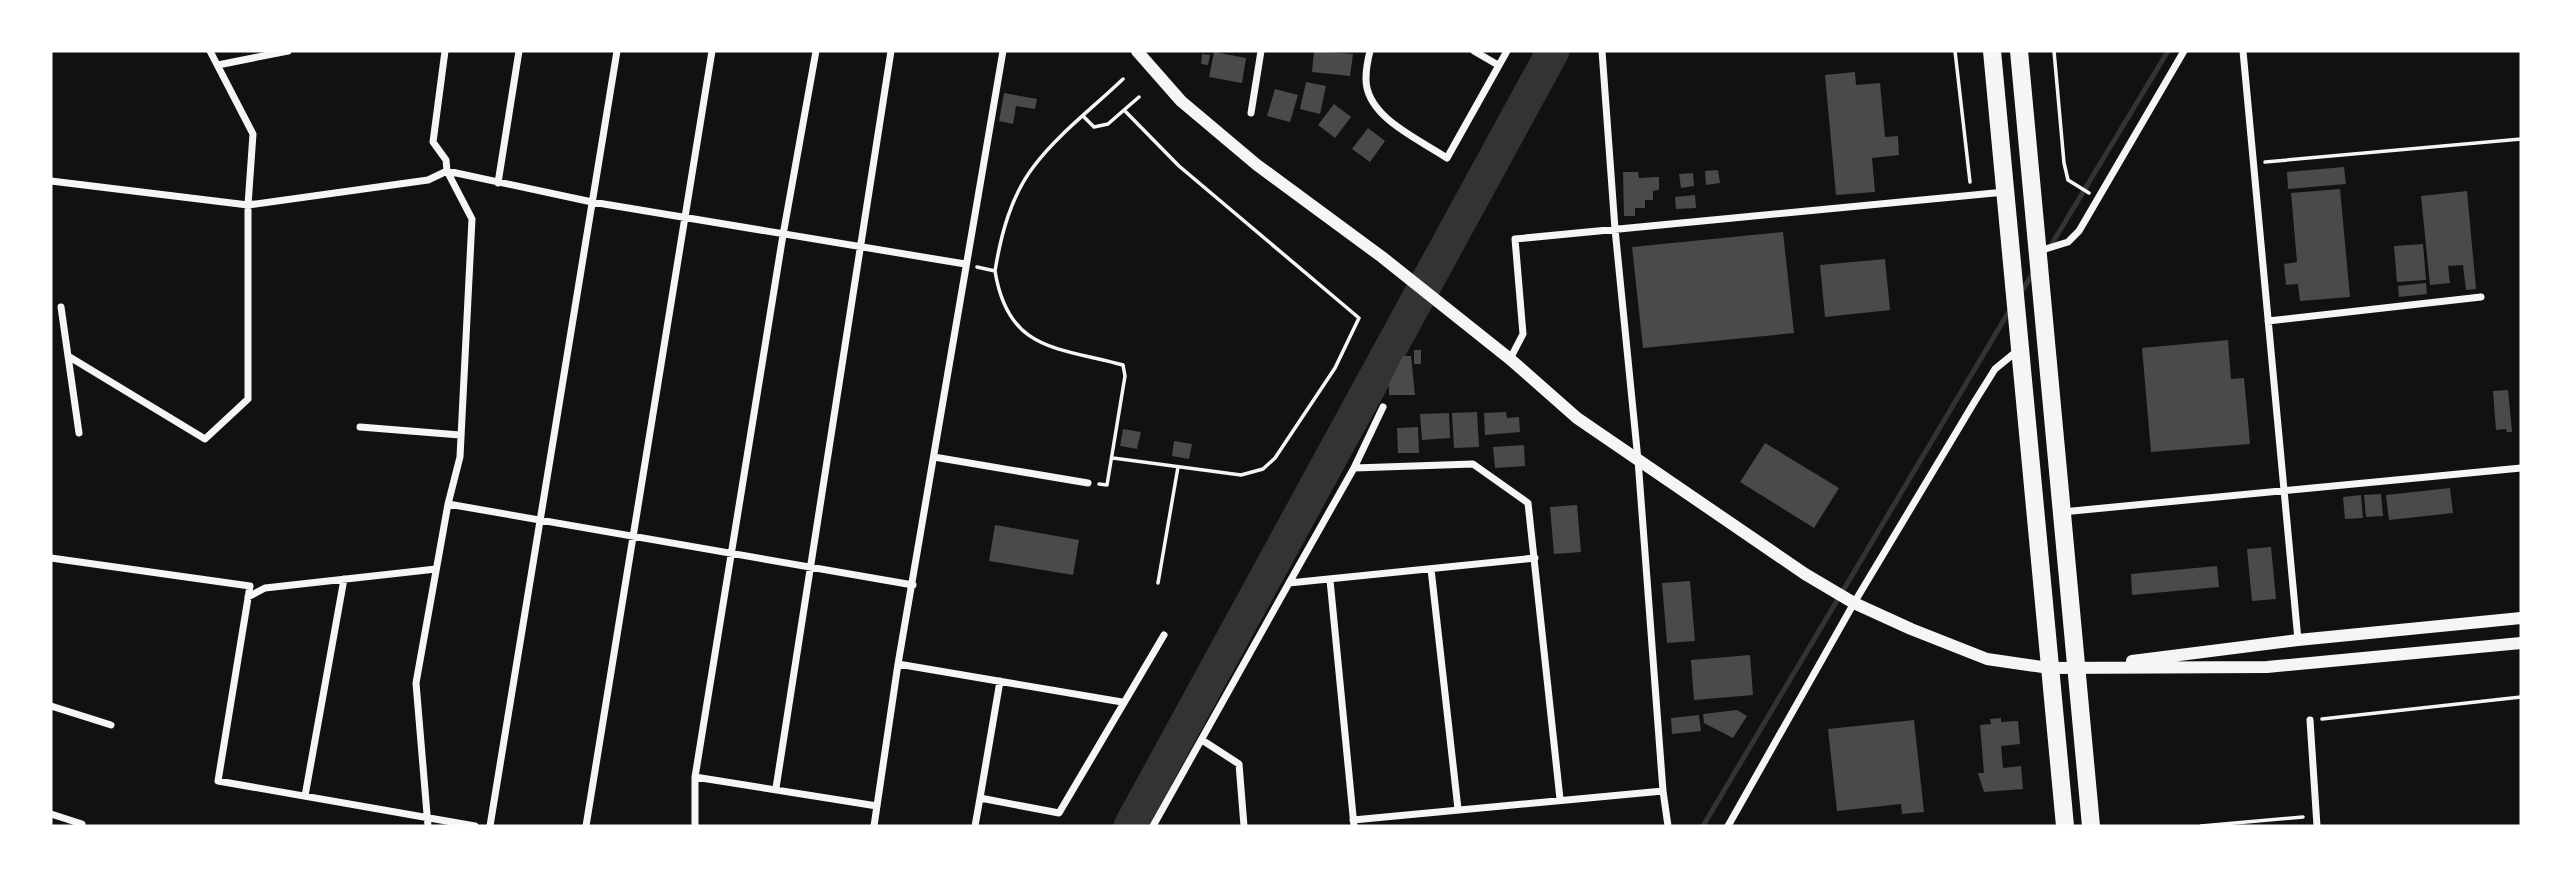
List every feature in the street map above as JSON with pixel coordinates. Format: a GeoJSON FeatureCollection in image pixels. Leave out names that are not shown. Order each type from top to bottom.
{"type":"FeatureCollection","features":[{"type":"Feature","properties":{"kind":"main road"},"geometry":{"type":"LineString","coordinates":[[1992,51],[2065,826]]}},
{"type":"Feature","properties":{"kind":"main road"},"geometry":{"type":"LineString","coordinates":[[2019,51],[2043,251],[2041,280],[2091,826]]}},
{"type":"Feature","properties":{"kind":"street"},"geometry":{"type":"LineString","coordinates":[[68,356],[205,439],[248,399],[248,205],[253,134],[210,51]]}},
{"type":"Feature","properties":{"kind":"street"},"geometry":{"type":"LineString","coordinates":[[218,65],[288,51]]}},
{"type":"Feature","properties":{"kind":"street"},"geometry":{"type":"LineString","coordinates":[[427,822],[416,683],[448,504],[460,457],[472,219],[447,172],[446,160],[433,142],[445,51]]}},
{"type":"Feature","properties":{"kind":"street"},"geometry":{"type":"LineString","coordinates":[[498,183],[519,51]]}},
{"type":"Feature","properties":{"kind":"street"},"geometry":{"type":"LineString","coordinates":[[490,826],[538,519],[617,51]]}},
{"type":"Feature","properties":{"kind":"street"},"geometry":{"type":"LineString","coordinates":[[586,826],[712,51]]}},
{"type":"Feature","properties":{"kind":"street"},"geometry":{"type":"LineString","coordinates":[[695,826],[695,777],[783,235],[816,51]]}},
{"type":"Feature","properties":{"kind":"street"},"geometry":{"type":"LineString","coordinates":[[776,788],[808,567],[891,51]]}},
{"type":"Feature","properties":{"kind":"street"},"geometry":{"type":"LineString","coordinates":[[874,826],[898,664],[1002,51]]}},
{"type":"Feature","properties":{"kind":"street"},"geometry":{"type":"LineString","coordinates":[[1138,51],[1181,101],[1257,165],[1382,257],[1510,359],[1577,418],[1852,602],[1987,659],[2049,668],[2267,667],[2521,643]]}},
{"type":"Feature","properties":{"kind":"street"},"geometry":{"type":"LineString","coordinates":[[1251,113],[1261,51]]}},
{"type":"Feature","properties":{"kind":"street"},"geometry":{"type":"LineString","coordinates":[[1370,51],[1365,78],[1369,98],[1377,110],[1447,158],[1507,51]]}},
{"type":"Feature","properties":{"kind":"street"},"geometry":{"type":"LineString","coordinates":[[1474,51],[1498,65]]}},
{"type":"Feature","properties":{"kind":"street"},"geometry":{"type":"LineString","coordinates":[[1602,51],[1615,229],[1638,460],[1663,791],[1668,826]]}},
{"type":"Feature","properties":{"kind":"street"},"geometry":{"type":"LineString","coordinates":[[2043,251],[2078,231],[2184,51]]}},
{"type":"Feature","properties":{"kind":"street"},"geometry":{"type":"LineString","coordinates":[[2243,51],[2298,640]]}},
{"type":"Feature","properties":{"kind":"street"},"geometry":{"type":"LineString","coordinates":[[51,181],[248,205],[428,180],[447,172],[592,202],[965,264]]}},
{"type":"Feature","properties":{"kind":"street"},"geometry":{"type":"LineString","coordinates":[[1510,359],[1523,334],[1515,239],[2006,192]]}},
{"type":"Feature","properties":{"kind":"street"},"geometry":{"type":"LineString","coordinates":[[2268,321],[2481,296]]}},
{"type":"Feature","properties":{"kind":"street"},"geometry":{"type":"LineString","coordinates":[[61,307],[79,433]]}},
{"type":"Feature","properties":{"kind":"street"},"geometry":{"type":"LineString","coordinates":[[1728,826],[1852,602],[1995,369],[2020,349]]}},
{"type":"Feature","properties":{"kind":"street"},"geometry":{"type":"LineString","coordinates":[[1153,826],[1354,468],[1383,407]]}},
{"type":"Feature","properties":{"kind":"street"},"geometry":{"type":"LineString","coordinates":[[360,426],[460,435]]}},
{"type":"Feature","properties":{"kind":"street"},"geometry":{"type":"LineString","coordinates":[[934,457],[1088,483]]}},
{"type":"Feature","properties":{"kind":"street"},"geometry":{"type":"LineString","coordinates":[[1354,468],[1473,464],[1528,503],[1560,799]]}},
{"type":"Feature","properties":{"kind":"street"},"geometry":{"type":"LineString","coordinates":[[2063,512],[2521,468]]}},
{"type":"Feature","properties":{"kind":"street"},"geometry":{"type":"LineString","coordinates":[[448,504],[913,585]]}},
{"type":"Feature","properties":{"kind":"street"},"geometry":{"type":"LineString","coordinates":[[51,558],[250,586],[218,781],[427,822],[475,826]]}},
{"type":"Feature","properties":{"kind":"street"},"geometry":{"type":"LineString","coordinates":[[1289,583],[1535,558]]}},
{"type":"Feature","properties":{"kind":"street"},"geometry":{"type":"LineString","coordinates":[[248,597],[265,588],[436,569]]}},
{"type":"Feature","properties":{"kind":"street"},"geometry":{"type":"LineString","coordinates":[[1431,569],[1458,809]]}},
{"type":"Feature","properties":{"kind":"street"},"geometry":{"type":"LineString","coordinates":[[304,796],[344,579]]}},
{"type":"Feature","properties":{"kind":"street"},"geometry":{"type":"LineString","coordinates":[[1330,580],[1354,823],[1458,809],[1663,791]]}},
{"type":"Feature","properties":{"kind":"street"},"geometry":{"type":"LineString","coordinates":[[2076,668],[2298,640],[2521,618]]}},
{"type":"Feature","properties":{"kind":"street"},"geometry":{"type":"LineString","coordinates":[[980,798],[1059,813],[1122,702],[1164,635]]}},
{"type":"Feature","properties":{"kind":"street"},"geometry":{"type":"LineString","coordinates":[[898,664],[1122,702]]}},
{"type":"Feature","properties":{"kind":"street"},"geometry":{"type":"LineString","coordinates":[[975,826],[1000,681]]}},
{"type":"Feature","properties":{"kind":"street"},"geometry":{"type":"LineString","coordinates":[[51,706],[111,725]]}},
{"type":"Feature","properties":{"kind":"street"},"geometry":{"type":"LineString","coordinates":[[2310,720],[2317,826]]}},
{"type":"Feature","properties":{"kind":"street"},"geometry":{"type":"LineString","coordinates":[[1202,740],[1239,764],[1244,826]]}},
{"type":"Feature","properties":{"kind":"street"},"geometry":{"type":"LineString","coordinates":[[695,777],[877,806]]}},
{"type":"Feature","properties":{"kind":"street"},"geometry":{"type":"LineString","coordinates":[[51,814],[82,824]]}},
{"type":"Feature","properties":{"kind":"path"},"geometry":{"type":"LineString","coordinates":[[1955,51],[1972,195]]}},
{"type":"Feature","properties":{"kind":"path"},"geometry":{"type":"LineString","coordinates":[[2054,51],[2064,163],[2068,180],[2096,198]]}},
{"type":"Feature","properties":{"kind":"path"},"geometry":{"type":"LineString","coordinates":[[1088,483],[1107,485],[1125,376],[1123,365],[1040,343],[1018,330],[1000,300],[995,271],[1001,237],[1016,196],[1034,165],[1123,79]]}},
{"type":"Feature","properties":{"kind":"path"},"geometry":{"type":"LineString","coordinates":[[1084,117],[1094,127],[1108,124],[1139,97]]}},
{"type":"Feature","properties":{"kind":"path"},"geometry":{"type":"LineString","coordinates":[[1113,458],[1241,475],[1263,469],[1275,458],[1335,368],[1359,318],[1179,166],[1124,110]]}},
{"type":"Feature","properties":{"kind":"path"},"geometry":{"type":"LineString","coordinates":[[2252,163],[2521,139]]}},
{"type":"Feature","properties":{"kind":"path"},"geometry":{"type":"LineString","coordinates":[[965,264],[995,271]]}},
{"type":"Feature","properties":{"kind":"path"},"geometry":{"type":"LineString","coordinates":[[1158,583],[1178,467]]}},
{"type":"Feature","properties":{"kind":"path"},"geometry":{"type":"LineString","coordinates":[[2310,720],[2521,697]]}},
{"type":"Feature","properties":{"kind":"path"},"geometry":{"type":"LineString","coordinates":[[2201,826],[2316,816]]}},
{"type":"Feature","properties":{"kind":"building"},"geometry":{"type":"Polygon","coordinates":[[[1314,51],[1353,54],[1350,76],[1312,72],[1314,51]]]}},
{"type":"Feature","properties":{"kind":"building"},"geometry":{"type":"Polygon","coordinates":[[[1214,52],[1246,58],[1242,83],[1209,77],[1214,52]]]}},
{"type":"Feature","properties":{"kind":"building"},"geometry":{"type":"Polygon","coordinates":[[[1202,54],[1210,55],[1208,65],[1201,64],[1202,54]]]}},
{"type":"Feature","properties":{"kind":"building"},"geometry":{"type":"Polygon","coordinates":[[[1855,72],[1856,85],[1880,83],[1885,137],[1898,136],[1899,155],[1872,158],[1875,192],[1836,195],[1825,75],[1855,72]]]}},
{"type":"Feature","properties":{"kind":"building"},"geometry":{"type":"Polygon","coordinates":[[[1306,82],[1326,86],[1320,114],[1300,109],[1306,82]]]}},
{"type":"Feature","properties":{"kind":"building"},"geometry":{"type":"Polygon","coordinates":[[[1275,89],[1298,95],[1290,122],[1267,116],[1275,89]]]}},
{"type":"Feature","properties":{"kind":"building"},"geometry":{"type":"Polygon","coordinates":[[[1004,93],[1037,99],[1035,109],[1016,106],[1013,124],[999,121],[1004,93]]]}},
{"type":"Feature","properties":{"kind":"building"},"geometry":{"type":"Polygon","coordinates":[[[1334,104],[1351,117],[1335,138],[1318,125],[1334,104]]]}},
{"type":"Feature","properties":{"kind":"building"},"geometry":{"type":"Polygon","coordinates":[[[1368,128],[1385,141],[1370,162],[1352,149],[1368,128]]]}},
{"type":"Feature","properties":{"kind":"building"},"geometry":{"type":"Polygon","coordinates":[[[2344,167],[2346,184],[2288,189],[2287,172],[2344,167]]]}},
{"type":"Feature","properties":{"kind":"building"},"geometry":{"type":"Polygon","coordinates":[[[1718,170],[1720,183],[1706,185],[1705,171],[1718,170]]]}},
{"type":"Feature","properties":{"kind":"building"},"geometry":{"type":"Polygon","coordinates":[[[1623,172],[1638,172],[1639,178],[1659,177],[1659,190],[1653,191],[1653,200],[1645,200],[1645,208],[1635,208],[1635,216],[1624,216],[1623,172]]]}},
{"type":"Feature","properties":{"kind":"building"},"geometry":{"type":"Polygon","coordinates":[[[1693,173],[1694,186],[1681,188],[1679,174],[1693,173]]]}},
{"type":"Feature","properties":{"kind":"building"},"geometry":{"type":"Polygon","coordinates":[[[2340,189],[2350,297],[2300,301],[2298,284],[2286,285],[2284,264],[2297,262],[2291,193],[2340,189]]]}},
{"type":"Feature","properties":{"kind":"building"},"geometry":{"type":"Polygon","coordinates":[[[2467,191],[2476,289],[2466,290],[2463,265],[2448,266],[2450,283],[2430,285],[2421,196],[2467,191]]]}},
{"type":"Feature","properties":{"kind":"building"},"geometry":{"type":"Polygon","coordinates":[[[1695,195],[1696,208],[1676,209],[1675,197],[1695,195]]]}},
{"type":"Feature","properties":{"kind":"building"},"geometry":{"type":"Polygon","coordinates":[[[1783,232],[1794,333],[1643,348],[1632,247],[1783,232]]]}},
{"type":"Feature","properties":{"kind":"building"},"geometry":{"type":"Polygon","coordinates":[[[2423,244],[2426,280],[2397,282],[2394,246],[2423,244]]]}},
{"type":"Feature","properties":{"kind":"building"},"geometry":{"type":"Polygon","coordinates":[[[1885,259],[1890,310],[1825,317],[1820,265],[1885,259]]]}},
{"type":"Feature","properties":{"kind":"building"},"geometry":{"type":"Polygon","coordinates":[[[2426,283],[2427,294],[2399,297],[2398,286],[2426,283]]]}},
{"type":"Feature","properties":{"kind":"building"},"geometry":{"type":"Polygon","coordinates":[[[2228,340],[2231,379],[2244,378],[2250,444],[2151,452],[2142,348],[2228,340]]]}},
{"type":"Feature","properties":{"kind":"building"},"geometry":{"type":"Polygon","coordinates":[[[1414,350],[1421,350],[1421,364],[1414,364],[1414,350]]]}},
{"type":"Feature","properties":{"kind":"building"},"geometry":{"type":"Polygon","coordinates":[[[1403,356],[1411,356],[1415,395],[1389,395],[1389,384],[1403,356]]]}},
{"type":"Feature","properties":{"kind":"building"},"geometry":{"type":"Polygon","coordinates":[[[2508,390],[2512,432],[2507,432],[2506,429],[2496,430],[2493,391],[2508,390]]]}},
{"type":"Feature","properties":{"kind":"building"},"geometry":{"type":"Polygon","coordinates":[[[1477,412],[1479,447],[1454,448],[1452,413],[1477,412]]]}},
{"type":"Feature","properties":{"kind":"building"},"geometry":{"type":"Polygon","coordinates":[[[1506,412],[1507,418],[1519,417],[1520,432],[1485,435],[1484,413],[1506,412]]]}},
{"type":"Feature","properties":{"kind":"building"},"geometry":{"type":"Polygon","coordinates":[[[1449,413],[1450,438],[1422,440],[1420,414],[1449,413]]]}},
{"type":"Feature","properties":{"kind":"building"},"geometry":{"type":"Polygon","coordinates":[[[1418,427],[1419,453],[1398,453],[1397,428],[1418,427]]]}},
{"type":"Feature","properties":{"kind":"building"},"geometry":{"type":"Polygon","coordinates":[[[1123,429],[1141,432],[1137,449],[1120,446],[1123,429]]]}},
{"type":"Feature","properties":{"kind":"building"},"geometry":{"type":"Polygon","coordinates":[[[1174,441],[1192,444],[1189,459],[1172,456],[1174,441]]]}},
{"type":"Feature","properties":{"kind":"building"},"geometry":{"type":"Polygon","coordinates":[[[1765,443],[1839,488],[1814,528],[1740,482],[1765,443]]]}},
{"type":"Feature","properties":{"kind":"building"},"geometry":{"type":"Polygon","coordinates":[[[1524,445],[1525,466],[1495,468],[1493,447],[1524,445]]]}},
{"type":"Feature","properties":{"kind":"building"},"geometry":{"type":"Polygon","coordinates":[[[2450,488],[2453,513],[2389,520],[2386,495],[2450,488]]]}},
{"type":"Feature","properties":{"kind":"building"},"geometry":{"type":"Polygon","coordinates":[[[2381,494],[2383,516],[2366,517],[2364,495],[2381,494]]]}},
{"type":"Feature","properties":{"kind":"building"},"geometry":{"type":"Polygon","coordinates":[[[2361,495],[2363,518],[2345,519],[2343,497],[2361,495]]]}},
{"type":"Feature","properties":{"kind":"building"},"geometry":{"type":"Polygon","coordinates":[[[1577,505],[1581,552],[1554,554],[1550,507],[1577,505]]]}},
{"type":"Feature","properties":{"kind":"building"},"geometry":{"type":"Polygon","coordinates":[[[995,525],[1079,540],[1073,575],[989,561],[995,525]]]}},
{"type":"Feature","properties":{"kind":"building"},"geometry":{"type":"Polygon","coordinates":[[[2271,547],[2276,599],[2252,601],[2247,549],[2271,547]]]}},
{"type":"Feature","properties":{"kind":"building"},"geometry":{"type":"Polygon","coordinates":[[[2217,566],[2219,587],[2132,595],[2131,574],[2217,566]]]}},
{"type":"Feature","properties":{"kind":"building"},"geometry":{"type":"Polygon","coordinates":[[[1690,581],[1695,641],[1667,643],[1662,583],[1690,581]]]}},
{"type":"Feature","properties":{"kind":"building"},"geometry":{"type":"Polygon","coordinates":[[[1750,655],[1753,695],[1694,700],[1691,660],[1750,655]]]}},
{"type":"Feature","properties":{"kind":"building"},"geometry":{"type":"Polygon","coordinates":[[[1737,710],[1747,716],[1733,738],[1704,723],[1703,714],[1737,710]]]}},
{"type":"Feature","properties":{"kind":"building"},"geometry":{"type":"Polygon","coordinates":[[[1699,715],[1701,731],[1672,734],[1671,718],[1699,715]]]}},
{"type":"Feature","properties":{"kind":"building"},"geometry":{"type":"Polygon","coordinates":[[[2001,718],[2001,722],[2018,721],[2020,744],[2001,746],[2003,768],[2021,766],[2023,789],[1984,792],[1978,773],[1984,773],[1980,725],[1991,724],[1990,719],[2001,718]]]}},
{"type":"Feature","properties":{"kind":"building"},"geometry":{"type":"Polygon","coordinates":[[[1914,720],[1924,812],[1902,814],[1901,804],[1837,811],[1828,729],[1914,720]]]}},
{"type":"Feature","properties":{"kind":"waterway"},"geometry":{"type":"LineString","coordinates":[[1130,826],[1553,51]]}},
{"type":"Feature","properties":{"kind":"waterway"},"geometry":{"type":"LineString","coordinates":[[2050,247],[2168,51]]}},
{"type":"Feature","properties":{"kind":"waterway"},"geometry":{"type":"LineString","coordinates":[[2020,294],[2033,273]]}},
{"type":"Feature","properties":{"kind":"waterway"},"geometry":{"type":"LineString","coordinates":[[1703,826],[2011,308]]}}]}
